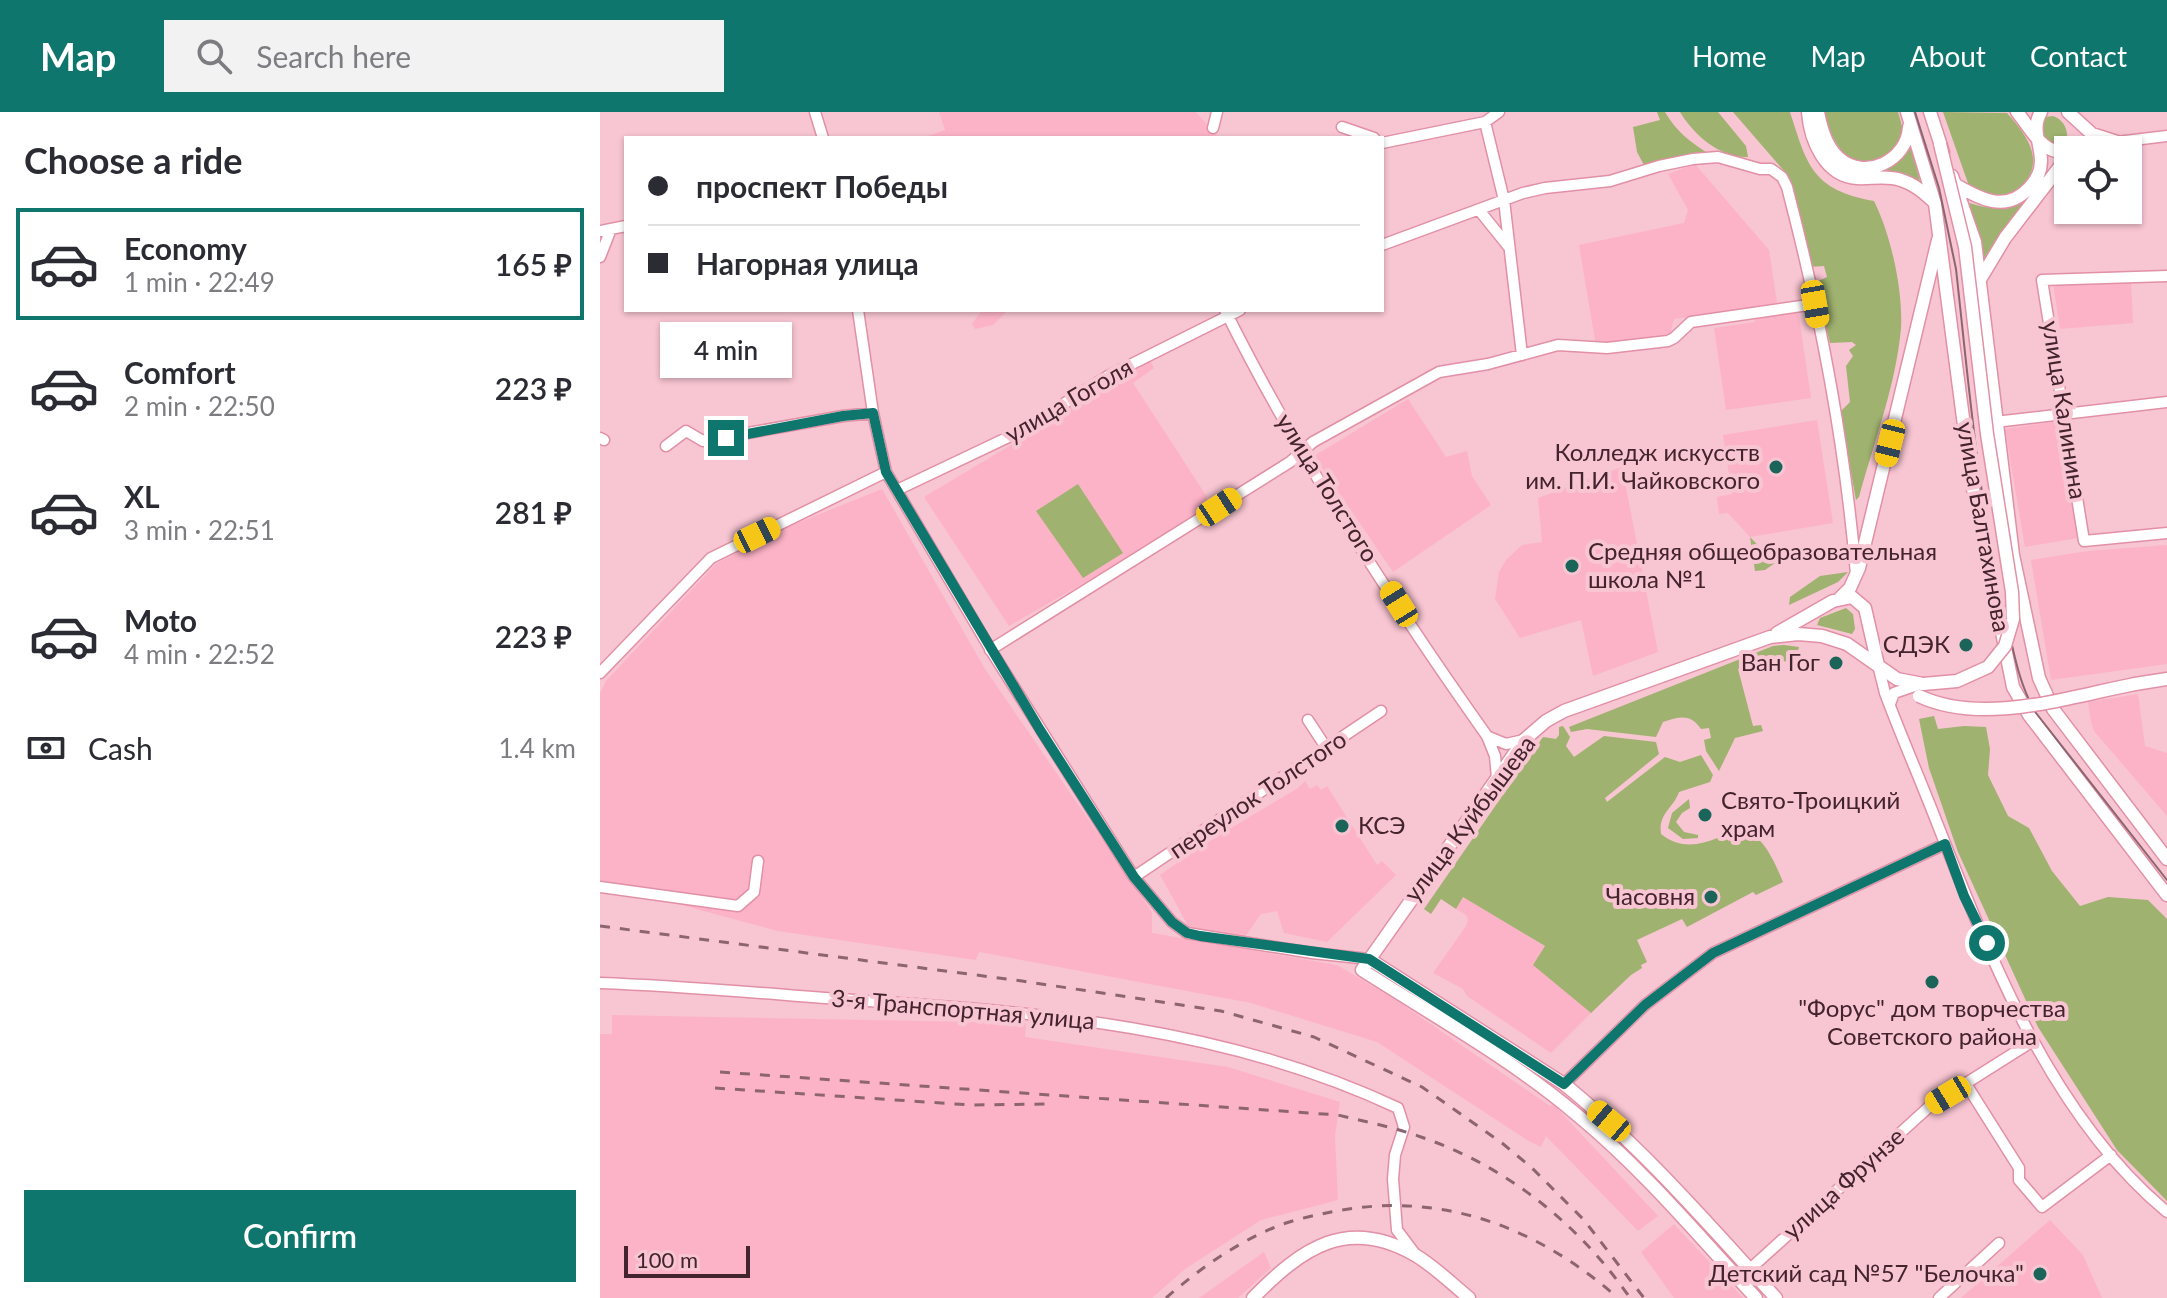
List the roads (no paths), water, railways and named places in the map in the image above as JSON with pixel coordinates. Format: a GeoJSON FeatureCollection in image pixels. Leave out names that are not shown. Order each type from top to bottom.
{"type":"FeatureCollection","features":[{"type":"Feature","properties":{"kind":"main road"},"geometry":{"type":"LineString","coordinates":[[1810,114],[1833,152],[1851,166],[1869,168],[1894,158],[1904,145],[1910,130],[1907,112]]}},
{"type":"Feature","properties":{"kind":"main road","name":"улица Балтахинова"},"geometry":{"type":"LineString","coordinates":[[1907,112],[1935,204],[1971,479],[2013,687],[2029,715],[2167,895]]}},
{"type":"Feature","properties":{"kind":"main road","name":"улица Балтахинова"},"geometry":{"type":"LineString","coordinates":[[1930,112],[1975,242],[2013,555],[2042,686],[2053,709],[2167,859]]}},
{"type":"Feature","properties":{"kind":"main road"},"geometry":{"type":"LineString","coordinates":[[2017,112],[2048,150],[2054,151]]}},
{"type":"Feature","properties":{"kind":"main road"},"geometry":{"type":"LineString","coordinates":[[1956,185],[1986,201],[2018,198],[2039,173],[2041,158],[2037,117],[2041,112]]}},
{"type":"Feature","properties":{"kind":"main road"},"geometry":{"type":"LineString","coordinates":[[1810,114],[1823,159],[1838,172],[1855,178],[1900,179],[1916,187],[1935,204]]}},
{"type":"Feature","properties":{"kind":"main road"},"geometry":{"type":"LineString","coordinates":[[2071,115],[2098,136]]}},
{"type":"Feature","properties":{"kind":"main road"},"geometry":{"type":"LineString","coordinates":[[2071,115],[2078,136]]}},
{"type":"Feature","properties":{"kind":"main road"},"geometry":{"type":"LineString","coordinates":[[1909,688],[1957,681],[1988,667],[2005,646],[2013,619],[2012,592],[1987,434],[1965,247],[1940,144]]}},
{"type":"Feature","properties":{"kind":"main road"},"geometry":{"type":"LineString","coordinates":[[1981,278],[2005,238],[2054,174]]}},
{"type":"Feature","properties":{"kind":"main road"},"geometry":{"type":"LineString","coordinates":[[1840,598],[1856,577],[1940,233]]}},
{"type":"Feature","properties":{"kind":"main road"},"geometry":{"type":"LineString","coordinates":[[1840,598],[1852,597],[1865,608],[1878,665]]}},
{"type":"Feature","properties":{"kind":"main road","name":"улица Куйбышева"},"geometry":{"type":"LineString","coordinates":[[1366,964],[1524,740],[1546,721],[1564,711],[1770,637],[1840,598]]}},
{"type":"Feature","properties":{"kind":"main road"},"geometry":{"type":"LineString","coordinates":[[1815,613],[1813,626],[1822,636]]}},
{"type":"Feature","properties":{"kind":"main road"},"geometry":{"type":"LineString","coordinates":[[1847,644],[1861,636],[1866,620]]}},
{"type":"Feature","properties":{"kind":"main road","name":"улица Куйбышева"},"geometry":{"type":"LineString","coordinates":[[1770,637],[1798,634],[1822,636],[1847,644],[1909,688]]}},
{"type":"Feature","properties":{"kind":"main road"},"geometry":{"type":"LineString","coordinates":[[1909,688],[1939,704],[1979,710],[2167,679]]}},
{"type":"Feature","properties":{"kind":"main road"},"geometry":{"type":"LineString","coordinates":[[1366,964],[1564,1084],[1641,1152],[1776,1298]]}},
{"type":"Feature","properties":{"kind":"main road"},"geometry":{"type":"LineString","coordinates":[[1366,964],[1573,1111],[1628,1162],[1756,1298]]}},
{"type":"Feature","properties":{"kind":"main road"},"geometry":{"type":"LineString","coordinates":[[1253,1298],[1275,1275],[1321,1244],[1342,1238],[1372,1237],[1416,1256],[1469,1298]]}},
{"type":"Feature","properties":{"kind":"street"},"geometry":{"type":"LineString","coordinates":[[815,112],[822,136]]}},
{"type":"Feature","properties":{"kind":"street"},"geometry":{"type":"LineString","coordinates":[[1213,128],[1217,112]]}},
{"type":"Feature","properties":{"kind":"street"},"geometry":{"type":"LineString","coordinates":[[1384,142],[1485,122],[1499,112]]}},
{"type":"Feature","properties":{"kind":"street"},"geometry":{"type":"LineString","coordinates":[[1485,122],[1504,200],[1522,355]]}},
{"type":"Feature","properties":{"kind":"street"},"geometry":{"type":"LineString","coordinates":[[1342,127],[1368,136]]}},
{"type":"Feature","properties":{"kind":"street"},"geometry":{"type":"LineString","coordinates":[[2142,139],[2167,136]]}},
{"type":"Feature","properties":{"kind":"street"},"geometry":{"type":"LineString","coordinates":[[1384,244],[1419,229],[1545,188],[1610,181],[1693,159],[1718,157],[1742,165],[1771,169],[1782,177],[1787,187],[1815,304],[1851,508],[1856,577]]}},
{"type":"Feature","properties":{"kind":"street"},"geometry":{"type":"LineString","coordinates":[[1479,210],[1510,248]]}},
{"type":"Feature","properties":{"kind":"street"},"geometry":{"type":"LineString","coordinates":[[600,257],[605,230]]}},
{"type":"Feature","properties":{"kind":"street","name":"улица Калинина"},"geometry":{"type":"LineString","coordinates":[[2167,276],[2042,280],[2084,541],[2167,533]]}},
{"type":"Feature","properties":{"kind":"street"},"geometry":{"type":"LineString","coordinates":[[990,650],[1152,550],[1313,442],[1439,372],[1558,345],[1612,348],[1668,341],[1691,322],[1815,304]]}},
{"type":"Feature","properties":{"kind":"street"},"geometry":{"type":"LineString","coordinates":[[858,312],[873,413],[886,472],[990,650],[1134,877],[1172,922],[1187,933],[1329,954],[1366,964]]}},
{"type":"Feature","properties":{"kind":"street","name":"улица Толстого"},"geometry":{"type":"LineString","coordinates":[[1226,313],[1301,452],[1408,620],[1487,736],[1495,756],[1497,778]]}},
{"type":"Feature","properties":{"kind":"street","name":"улица Гоголя"},"geometry":{"type":"LineString","coordinates":[[897,490],[1017,433],[1108,376],[1226,313]]}},
{"type":"Feature","properties":{"kind":"street"},"geometry":{"type":"LineString","coordinates":[[1995,422],[2167,402]]}},
{"type":"Feature","properties":{"kind":"street"},"geometry":{"type":"LineString","coordinates":[[666,446],[686,431],[703,441],[873,413]]}},
{"type":"Feature","properties":{"kind":"street"},"geometry":{"type":"LineString","coordinates":[[600,673],[711,558],[886,472]]}},
{"type":"Feature","properties":{"kind":"street"},"geometry":{"type":"LineString","coordinates":[[1851,508],[1856,511],[1875,505]]}},
{"type":"Feature","properties":{"kind":"street"},"geometry":{"type":"LineString","coordinates":[[1878,665],[1890,706],[1964,896],[2033,1041],[2081,1117],[2111,1155],[2167,1212]]}},
{"type":"Feature","properties":{"kind":"street"},"geometry":{"type":"LineString","coordinates":[[1890,706],[1891,698],[1909,688]]}},
{"type":"Feature","properties":{"kind":"street","name":"переулок Толстого"},"geometry":{"type":"LineString","coordinates":[[1134,877],[1381,711]]}},
{"type":"Feature","properties":{"kind":"street"},"geometry":{"type":"LineString","coordinates":[[1308,720],[1327,749]]}},
{"type":"Feature","properties":{"kind":"street"},"geometry":{"type":"LineString","coordinates":[[1487,736],[1506,744],[1524,740]]}},
{"type":"Feature","properties":{"kind":"street"},"geometry":{"type":"LineString","coordinates":[[1564,1084],[1645,1005],[1713,953],[1945,844]]}},
{"type":"Feature","properties":{"kind":"street"},"geometry":{"type":"LineString","coordinates":[[600,887],[738,906],[754,892],[758,861]]}},
{"type":"Feature","properties":{"kind":"street","name":"3-я Транспортная улица"},"geometry":{"type":"LineString","coordinates":[[600,983],[1013,1011],[1108,1023],[1268,1058],[1353,1087],[1398,1108],[1404,1127],[1395,1155],[1393,1179],[1397,1230],[1416,1256]]}},
{"type":"Feature","properties":{"kind":"street","name":"улица Фрунзе"},"geometry":{"type":"LineString","coordinates":[[1739,1279],[1930,1106],[2033,1041]]}},
{"type":"Feature","properties":{"kind":"street"},"geometry":{"type":"LineString","coordinates":[[1966,1084],[2019,1168],[2019,1180],[2042,1207],[2111,1155]]}},
{"type":"Feature","properties":{"kind":"street"},"geometry":{"type":"LineString","coordinates":[[1939,1298],[1999,1243]]}},
{"type":"Feature","properties":{"kind":"tram line"},"geometry":{"type":"LineString","coordinates":[[1915,112],[1939,188],[1956,269],[1988,529],[2020,677],[2036,713],[2167,880]]}},
{"type":"Feature","properties":{"kind":"railway"},"geometry":{"type":"LineString","coordinates":[[600,926],[1022,981],[1221,1011],[1314,1037],[1422,1087],[1502,1143],[1584,1220],[1644,1298]]}},
{"type":"Feature","properties":{"kind":"railway"},"geometry":{"type":"LineString","coordinates":[[720,1072],[1338,1115],[1380,1125],[1452,1149],[1511,1181],[1564,1222],[1610,1271],[1630,1298]]}},
{"type":"Feature","properties":{"kind":"railway"},"geometry":{"type":"LineString","coordinates":[[715,1088],[971,1105],[1054,1104]]}},
{"type":"Feature","properties":{"kind":"railway"},"geometry":{"type":"LineString","coordinates":[[1166,1298],[1230,1250],[1280,1225],[1371,1206],[1410,1206],[1448,1211],[1520,1233],[1554,1251],[1618,1298]]}},
{"type":"Feature","properties":{"kind":"place","name":"Колледж искусств им. П.И. Чайковского"},"geometry":{"type":"Point","coordinates":[1776,467]}},
{"type":"Feature","properties":{"kind":"place","name":"Средняя общеобразовательная школа №1"},"geometry":{"type":"Point","coordinates":[1572,566]}},
{"type":"Feature","properties":{"kind":"place","name":"СДЭК"},"geometry":{"type":"Point","coordinates":[1966,645]}},
{"type":"Feature","properties":{"kind":"place","name":"Ван Гог"},"geometry":{"type":"Point","coordinates":[1836,663]}},
{"type":"Feature","properties":{"kind":"place","name":"Свято-Троицкий храм"},"geometry":{"type":"Point","coordinates":[1705,815]}},
{"type":"Feature","properties":{"kind":"place","name":"КСЭ"},"geometry":{"type":"Point","coordinates":[1342,826]}},
{"type":"Feature","properties":{"kind":"place","name":"Часовня"},"geometry":{"type":"Point","coordinates":[1711,897]}},
{"type":"Feature","properties":{"kind":"place","name":"\"Форус\" дом творчества Советского района"},"geometry":{"type":"Point","coordinates":[1932,982]}},
{"type":"Feature","properties":{"kind":"place","name":"Детский сад №57 \"Белочка\""},"geometry":{"type":"Point","coordinates":[2040,1274]}}]}
